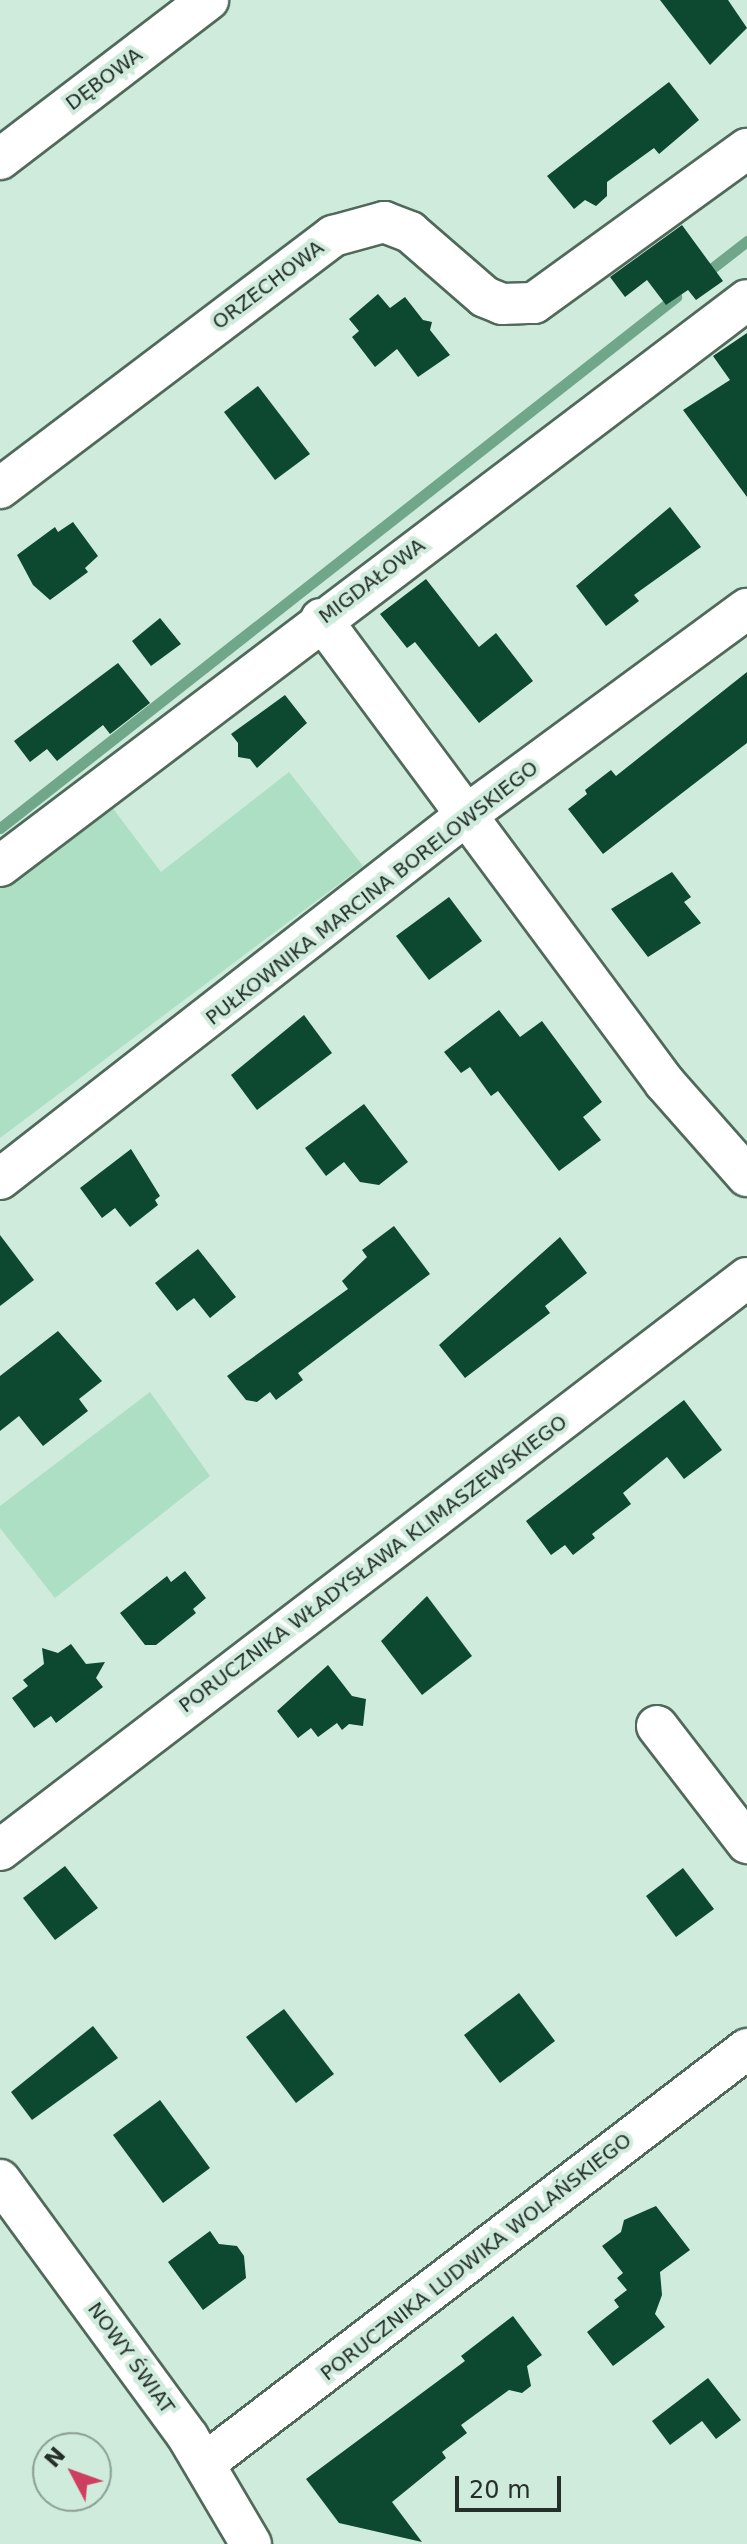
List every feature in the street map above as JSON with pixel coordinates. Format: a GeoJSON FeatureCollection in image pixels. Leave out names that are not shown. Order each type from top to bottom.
{"type":"FeatureCollection","features":[{"type":"Feature","properties":{"kind":"street","name":"DĘBOWA"},"geometry":{"type":"LineString","coordinates":[[0,159],[208,0]]}},
{"type":"Feature","properties":{"kind":"street","name":"ORZECHOWA"},"geometry":{"type":"LineString","coordinates":[[0,488],[333,236],[384,222],[410,232],[485,297],[519,306],[554,292],[747,149]]}},
{"type":"Feature","properties":{"kind":"street","name":"MIGDAŁOWA"},"geometry":{"type":"LineString","coordinates":[[0,866],[321,619],[747,300]]}},
{"type":"Feature","properties":{"kind":"street","name":"PUŁKOWNIKA MARCINA BORELOWSKIEGO"},"geometry":{"type":"LineString","coordinates":[[0,1179],[465,816],[747,609]]}},
{"type":"Feature","properties":{"kind":"street"},"geometry":{"type":"LineString","coordinates":[[321,619],[665,1083],[747,1176]]}},
{"type":"Feature","properties":{"kind":"street","name":"PORUCZNIKA WŁADYSŁAWA KLIMASZEWSKIEGO"},"geometry":{"type":"LineString","coordinates":[[0,1850],[747,1278]]}},
{"type":"Feature","properties":{"kind":"street"},"geometry":{"type":"LineString","coordinates":[[657,1726],[747,1843]]}},
{"type":"Feature","properties":{"kind":"street","name":"PORUCZNIKA LUDWIKA WOLAŃSKIEGO"},"geometry":{"type":"LineString","coordinates":[[205,2463],[747,2049]]}},
{"type":"Feature","properties":{"kind":"street","name":"NOWY ŚWIAT"},"geometry":{"type":"LineString","coordinates":[[0,2180],[205,2463],[251,2544]]}},
{"type":"Feature","properties":{"kind":"green space"},"geometry":{"type":"Polygon","coordinates":[[[289,772],[363,866],[0,1138],[0,878],[105,798],[161,872],[289,772]]]}},
{"type":"Feature","properties":{"kind":"green space"},"geometry":{"type":"Polygon","coordinates":[[[150,1392],[210,1476],[55,1598],[0,1528],[0,1506],[150,1392]]]}},
{"type":"Feature","properties":{"kind":"building"},"geometry":{"type":"Polygon","coordinates":[[[660,0],[728,0],[747,28],[710,65],[660,0]]]}},
{"type":"Feature","properties":{"kind":"building"},"geometry":{"type":"Polygon","coordinates":[[[669,82],[699,120],[659,154],[654,148],[607,182],[607,196],[596,206],[585,200],[574,209],[547,176],[669,82]]]}},
{"type":"Feature","properties":{"kind":"building"},"geometry":{"type":"Polygon","coordinates":[[[682,225],[723,281],[696,300],[688,290],[666,305],[647,280],[625,297],[610,277],[682,225]]]}},
{"type":"Feature","properties":{"kind":"building"},"geometry":{"type":"Polygon","coordinates":[[[378,294],[390,308],[405,297],[423,320],[432,322],[430,330],[450,355],[418,377],[397,349],[375,367],[352,337],[359,331],[349,319],[378,294]]]}},
{"type":"Feature","properties":{"kind":"building"},"geometry":{"type":"Polygon","coordinates":[[[747,333],[747,497],[683,410],[730,380],[713,356],[747,333]]]}},
{"type":"Feature","properties":{"kind":"building"},"geometry":{"type":"Polygon","coordinates":[[[258,386],[310,454],[275,480],[224,412],[258,386]]]}},
{"type":"Feature","properties":{"kind":"building"},"geometry":{"type":"Polygon","coordinates":[[[670,507],[701,547],[634,595],[639,601],[606,626],[576,586],[670,507]]]}},
{"type":"Feature","properties":{"kind":"building"},"geometry":{"type":"Polygon","coordinates":[[[73,522],[98,556],[85,568],[88,572],[50,600],[33,585],[17,555],[55,527],[58,532],[73,522]]]}},
{"type":"Feature","properties":{"kind":"building"},"geometry":{"type":"Polygon","coordinates":[[[426,579],[479,647],[496,633],[533,681],[479,723],[415,642],[407,648],[380,614],[426,579]]]}},
{"type":"Feature","properties":{"kind":"building"},"geometry":{"type":"Polygon","coordinates":[[[160,618],[181,644],[151,666],[132,641],[160,618]]]}},
{"type":"Feature","properties":{"kind":"building"},"geometry":{"type":"Polygon","coordinates":[[[118,663],[150,703],[110,734],[103,725],[57,761],[47,749],[30,762],[14,741],[118,663]]]}},
{"type":"Feature","properties":{"kind":"building"},"geometry":{"type":"Polygon","coordinates":[[[747,672],[747,743],[603,854],[568,809],[587,794],[585,790],[611,770],[616,776],[747,672]]]}},
{"type":"Feature","properties":{"kind":"building"},"geometry":{"type":"Polygon","coordinates":[[[285,695],[307,723],[257,768],[250,759],[238,757],[238,743],[231,734],[285,695]]]}},
{"type":"Feature","properties":{"kind":"building"},"geometry":{"type":"Polygon","coordinates":[[[672,872],[691,897],[684,902],[701,923],[648,957],[611,909],[672,872]]]}},
{"type":"Feature","properties":{"kind":"building"},"geometry":{"type":"Polygon","coordinates":[[[449,897],[482,941],[429,980],[396,936],[449,897]]]}},
{"type":"Feature","properties":{"kind":"building"},"geometry":{"type":"Polygon","coordinates":[[[499,1010],[520,1037],[542,1021],[602,1102],[583,1117],[601,1140],[559,1171],[498,1091],[491,1096],[470,1067],[461,1073],[444,1052],[499,1010]]]}},
{"type":"Feature","properties":{"kind":"building"},"geometry":{"type":"Polygon","coordinates":[[[304,1015],[332,1053],[257,1110],[231,1075],[304,1015]]]}},
{"type":"Feature","properties":{"kind":"building"},"geometry":{"type":"Polygon","coordinates":[[[364,1104],[408,1162],[379,1185],[360,1182],[344,1162],[326,1176],[305,1148],[364,1104]]]}},
{"type":"Feature","properties":{"kind":"building"},"geometry":{"type":"Polygon","coordinates":[[[131,1149],[160,1196],[155,1200],[158,1205],[130,1227],[115,1208],[102,1218],[80,1188],[131,1149]]]}},
{"type":"Feature","properties":{"kind":"building"},"geometry":{"type":"Polygon","coordinates":[[[394,1226],[430,1274],[298,1373],[303,1380],[276,1400],[270,1392],[257,1402],[246,1400],[227,1376],[348,1289],[342,1281],[367,1257],[362,1250],[394,1226]]]}},
{"type":"Feature","properties":{"kind":"building"},"geometry":{"type":"Polygon","coordinates":[[[0,1235],[34,1280],[0,1306],[0,1235]]]}},
{"type":"Feature","properties":{"kind":"building"},"geometry":{"type":"Polygon","coordinates":[[[560,1237],[587,1273],[545,1306],[550,1313],[465,1378],[439,1345],[560,1237]]]}},
{"type":"Feature","properties":{"kind":"building"},"geometry":{"type":"Polygon","coordinates":[[[198,1249],[236,1297],[210,1318],[194,1298],[177,1311],[155,1283],[198,1249]]]}},
{"type":"Feature","properties":{"kind":"building"},"geometry":{"type":"Polygon","coordinates":[[[58,1331],[102,1381],[79,1399],[88,1411],[43,1446],[19,1416],[0,1431],[0,1376],[58,1331]]]}},
{"type":"Feature","properties":{"kind":"building"},"geometry":{"type":"Polygon","coordinates":[[[684,1400],[722,1450],[684,1479],[667,1457],[623,1493],[631,1504],[592,1534],[595,1538],[573,1555],[565,1545],[551,1555],[526,1521],[684,1400]]]}},
{"type":"Feature","properties":{"kind":"building"},"geometry":{"type":"Polygon","coordinates":[[[185,1571],[206,1598],[193,1609],[196,1613],[156,1645],[145,1645],[120,1613],[167,1576],[171,1582],[185,1571]]]}},
{"type":"Feature","properties":{"kind":"building"},"geometry":{"type":"Polygon","coordinates":[[[427,1596],[472,1656],[422,1695],[381,1641],[427,1596]]]}},
{"type":"Feature","properties":{"kind":"building"},"geometry":{"type":"Polygon","coordinates":[[[71,1644],[86,1664],[105,1662],[96,1678],[103,1687],[56,1723],[51,1716],[34,1728],[12,1698],[28,1686],[23,1680],[44,1664],[42,1648],[58,1653],[71,1644]]]}},
{"type":"Feature","properties":{"kind":"building"},"geometry":{"type":"Polygon","coordinates":[[[328,1665],[352,1696],[366,1699],[363,1726],[349,1724],[342,1730],[337,1723],[318,1737],[311,1728],[298,1738],[277,1711],[328,1665]]]}},
{"type":"Feature","properties":{"kind":"building"},"geometry":{"type":"Polygon","coordinates":[[[65,1866],[98,1908],[55,1940],[23,1898],[65,1866]]]}},
{"type":"Feature","properties":{"kind":"building"},"geometry":{"type":"Polygon","coordinates":[[[683,1868],[714,1909],[676,1937],[646,1896],[683,1868]]]}},
{"type":"Feature","properties":{"kind":"building"},"geometry":{"type":"Polygon","coordinates":[[[519,1993],[555,2041],[500,2083],[464,2035],[519,1993]]]}},
{"type":"Feature","properties":{"kind":"building"},"geometry":{"type":"Polygon","coordinates":[[[284,2009],[334,2074],[296,2103],[246,2037],[284,2009]]]}},
{"type":"Feature","properties":{"kind":"building"},"geometry":{"type":"Polygon","coordinates":[[[93,2026],[118,2058],[32,2120],[11,2092],[93,2026]]]}},
{"type":"Feature","properties":{"kind":"building"},"geometry":{"type":"Polygon","coordinates":[[[160,2100],[210,2168],[163,2203],[113,2135],[160,2100]]]}},
{"type":"Feature","properties":{"kind":"building"},"geometry":{"type":"Polygon","coordinates":[[[656,2206],[690,2250],[660,2272],[662,2295],[655,2314],[665,2327],[613,2366],[587,2332],[619,2307],[614,2300],[627,2290],[617,2278],[623,2273],[602,2246],[621,2232],[624,2220],[656,2206]]]}},
{"type":"Feature","properties":{"kind":"building"},"geometry":{"type":"Polygon","coordinates":[[[210,2231],[219,2244],[237,2246],[244,2256],[246,2278],[203,2310],[168,2262],[210,2231]]]}},
{"type":"Feature","properties":{"kind":"building"},"geometry":{"type":"Polygon","coordinates":[[[513,2316],[542,2355],[527,2366],[531,2386],[522,2393],[509,2390],[461,2425],[467,2433],[442,2452],[446,2458],[392,2502],[422,2542],[339,2523],[306,2479],[465,2361],[461,2356],[513,2316]]]}},
{"type":"Feature","properties":{"kind":"building"},"geometry":{"type":"Polygon","coordinates":[[[708,2378],[741,2420],[716,2439],[702,2421],[670,2445],[652,2421],[708,2378]]]}},
{"type":"Feature","properties":{"kind":"waterway"},"geometry":{"type":"LineString","coordinates":[[702,276],[747,241]]}},
{"type":"Feature","properties":{"kind":"waterway"},"geometry":{"type":"LineString","coordinates":[[0,828],[676,297]]}}]}
